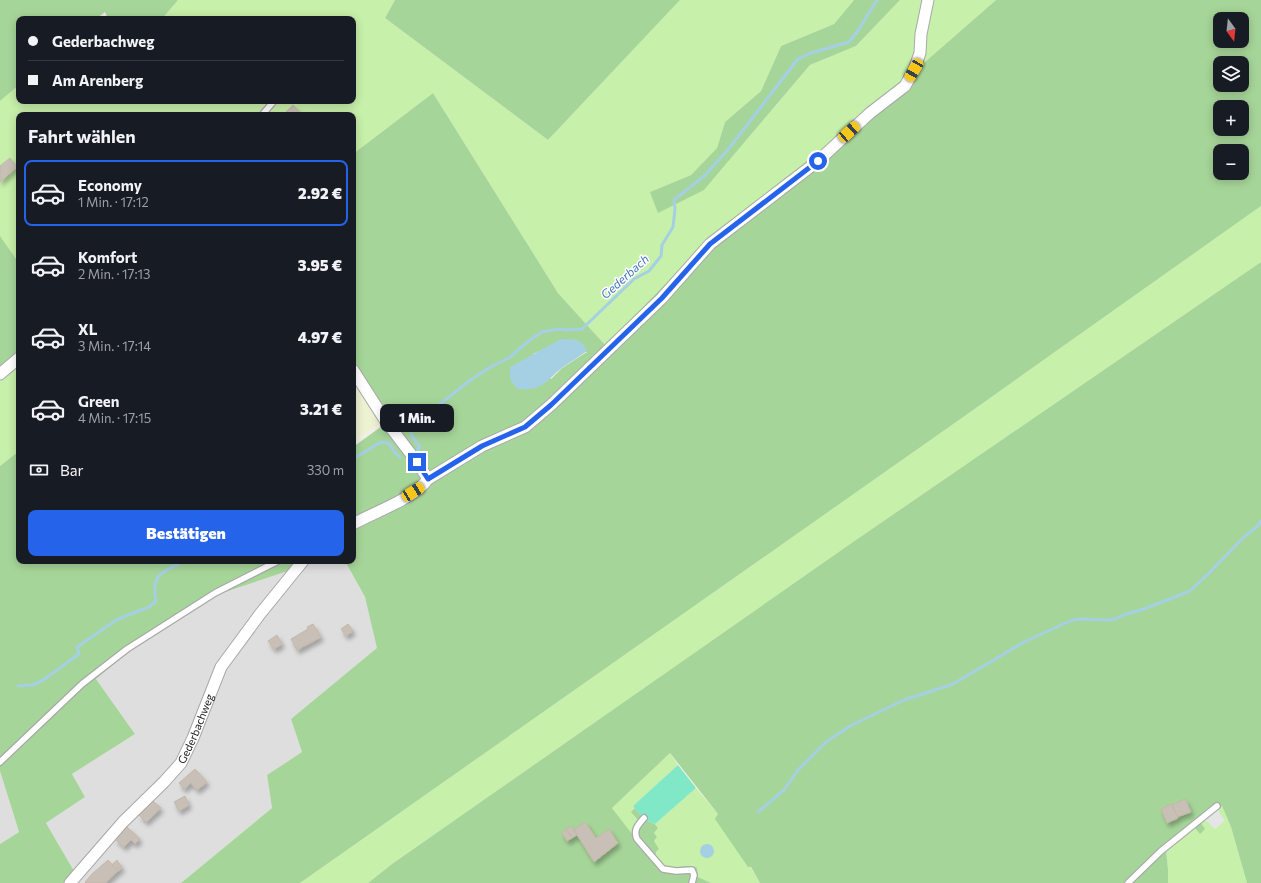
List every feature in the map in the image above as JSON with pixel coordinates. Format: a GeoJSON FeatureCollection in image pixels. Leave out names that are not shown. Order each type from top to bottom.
{"type":"FeatureCollection","features":[{"type":"Feature","properties":{"kind":"street"},"geometry":{"type":"LineString","coordinates":[[356,523],[393,505],[423,486],[428,479],[482,446],[525,427],[551,405],[662,298],[710,244],[818,161],[870,113],[905,86],[914,70],[920,53],[921,34],[928,0]]}},
{"type":"Feature","properties":{"kind":"street"},"geometry":{"type":"LineString","coordinates":[[0,374],[16,361]]}},
{"type":"Feature","properties":{"kind":"street"},"geometry":{"type":"LineString","coordinates":[[356,375],[385,420],[428,479]]}},
{"type":"Feature","properties":{"kind":"street","name":"Gederbachweg"},"geometry":{"type":"LineString","coordinates":[[70,883],[123,822],[181,763],[193,738],[221,667],[260,614],[301,564]]}},
{"type":"Feature","properties":{"kind":"lane"},"geometry":{"type":"LineString","coordinates":[[265,112],[271,104]]}},
{"type":"Feature","properties":{"kind":"lane"},"geometry":{"type":"LineString","coordinates":[[0,762],[82,684],[127,650],[215,593],[272,564]]}},
{"type":"Feature","properties":{"kind":"lane"},"geometry":{"type":"LineString","coordinates":[[1128,883],[1160,851],[1217,806]]}},
{"type":"Feature","properties":{"kind":"lane"},"geometry":{"type":"LineString","coordinates":[[644,818],[635,829],[637,839],[663,869],[676,871],[692,870],[694,875],[692,883]]}},
{"type":"Feature","properties":{"kind":"shaded area"},"geometry":{"type":"Polygon","coordinates":[[[309,564],[347,564],[365,597],[378,648],[291,719],[302,752],[267,775],[272,808],[181,883],[78,883],[73,876],[74,871],[46,823],[85,797],[72,774],[135,734],[96,679],[128,652],[216,595],[309,564]]]}},
{"type":"Feature","properties":{"kind":"shaded area"},"geometry":{"type":"Polygon","coordinates":[[[0,771],[19,832],[0,844],[0,771]]]}},
{"type":"Feature","properties":{"kind":"shaded area"},"geometry":{"type":"Polygon","coordinates":[[[1218,809],[1219,813],[1225,820],[1215,829],[1206,820],[1218,809]]]}},
{"type":"Feature","properties":{"kind":"green space"},"geometry":{"type":"Polygon","coordinates":[[[0,0],[178,0],[165,16],[107,16],[105,12],[100,16],[16,16],[16,88],[0,101],[0,0]]]}},
{"type":"Feature","properties":{"kind":"green space"},"geometry":{"type":"Polygon","coordinates":[[[178,0],[395,0],[385,18],[548,140],[680,0],[854,0],[834,24],[781,46],[761,91],[725,122],[717,148],[691,175],[650,192],[704,190],[810,65],[856,46],[900,0],[996,0],[815,158],[707,240],[606,346],[558,293],[433,93],[356,152],[356,112],[16,112],[16,259],[0,236],[0,101],[16,88],[16,104],[356,104],[356,16],[165,16],[178,0]]]}},
{"type":"Feature","properties":{"kind":"green space"},"geometry":{"type":"Polygon","coordinates":[[[395,0],[680,0],[548,140],[385,18],[395,0]]]}},
{"type":"Feature","properties":{"kind":"green space"},"geometry":{"type":"Polygon","coordinates":[[[854,0],[900,0],[856,46],[810,65],[704,190],[658,213],[650,192],[691,175],[717,148],[725,122],[761,91],[781,46],[834,24],[854,0]]]}},
{"type":"Feature","properties":{"kind":"green space"},"geometry":{"type":"Polygon","coordinates":[[[996,0],[1261,0],[1261,206],[300,883],[181,883],[272,808],[267,775],[302,752],[291,719],[377,648],[365,597],[347,564],[356,564],[356,445],[389,421],[356,370],[356,152],[433,93],[558,293],[606,346],[707,240],[815,158],[996,0]],[[544,349],[533,354],[551,379],[562,368],[587,352],[544,349]]]}},
{"type":"Feature","properties":{"kind":"green space"},"geometry":{"type":"Polygon","coordinates":[[[1261,206],[1261,262],[853,542],[392,864],[368,883],[300,883],[959,420],[1261,206]]]}},
{"type":"Feature","properties":{"kind":"green space"},"geometry":{"type":"Polygon","coordinates":[[[0,236],[16,259],[16,358],[0,371],[0,236]]]}},
{"type":"Feature","properties":{"kind":"green space"},"geometry":{"type":"Polygon","coordinates":[[[1261,262],[1261,883],[1247,883],[1231,827],[1222,806],[1201,823],[1205,829],[1200,834],[1195,828],[1166,850],[1168,883],[760,883],[751,867],[748,867],[715,819],[718,814],[670,753],[612,808],[632,834],[633,828],[639,821],[631,812],[635,808],[645,820],[655,824],[658,828],[654,833],[657,837],[654,841],[659,849],[656,852],[655,857],[663,865],[668,868],[693,866],[697,868],[698,877],[711,883],[368,883],[392,864],[853,542],[1261,262]]]}},
{"type":"Feature","properties":{"kind":"green space"},"geometry":{"type":"Polygon","coordinates":[[[16,358],[16,453],[0,466],[0,371],[16,358]]]}},
{"type":"Feature","properties":{"kind":"green space"},"geometry":{"type":"Polygon","coordinates":[[[356,382],[382,421],[356,440],[356,382]]]}},
{"type":"Feature","properties":{"kind":"green space"},"geometry":{"type":"Polygon","coordinates":[[[16,453],[16,564],[309,564],[216,595],[128,652],[96,679],[135,734],[72,774],[85,797],[46,823],[74,871],[73,876],[78,883],[0,883],[0,844],[19,832],[0,771],[0,466],[16,453]]]}},
{"type":"Feature","properties":{"kind":"green space"},"geometry":{"type":"Polygon","coordinates":[[[670,753],[678,765],[633,806],[635,808],[632,812],[639,820],[632,835],[612,808],[670,753]]]}},
{"type":"Feature","properties":{"kind":"green space"},"geometry":{"type":"Polygon","coordinates":[[[678,765],[696,788],[655,824],[645,820],[633,806],[678,765]]]}},
{"type":"Feature","properties":{"kind":"green space"},"geometry":{"type":"Polygon","coordinates":[[[696,788],[718,814],[760,883],[711,883],[698,877],[698,872],[688,866],[670,868],[655,857],[656,852],[659,849],[653,841],[657,837],[654,833],[658,828],[655,824],[696,788]]]}},
{"type":"Feature","properties":{"kind":"green space"},"geometry":{"type":"Polygon","coordinates":[[[1222,806],[1231,827],[1247,883],[1168,883],[1166,850],[1195,828],[1200,833],[1201,823],[1203,821],[1208,821],[1215,829],[1224,821],[1218,809],[1222,806]]]}},
{"type":"Feature","properties":{"kind":"water"},"geometry":{"type":"Polygon","coordinates":[[[561,339],[577,340],[583,344],[587,351],[563,367],[538,387],[533,389],[517,389],[510,379],[510,367],[561,339]]]}},
{"type":"Feature","properties":{"kind":"water"},"geometry":{"type":"Polygon","coordinates":[[[704,844],[710,844],[714,848],[714,854],[710,858],[704,858],[700,854],[700,848],[704,844]]]}},
{"type":"Feature","properties":{"kind":"building"},"geometry":{"type":"Polygon","coordinates":[[[293,105],[299,112],[286,112],[293,105]]]}},
{"type":"Feature","properties":{"kind":"building"},"geometry":{"type":"Polygon","coordinates":[[[10,158],[16,168],[0,182],[0,166],[10,158]]]}},
{"type":"Feature","properties":{"kind":"building"},"geometry":{"type":"Polygon","coordinates":[[[313,624],[321,637],[297,650],[291,639],[308,629],[307,627],[313,624]]]}},
{"type":"Feature","properties":{"kind":"building"},"geometry":{"type":"Polygon","coordinates":[[[348,624],[353,631],[346,636],[341,629],[348,624]]]}},
{"type":"Feature","properties":{"kind":"building"},"geometry":{"type":"Polygon","coordinates":[[[277,635],[282,644],[274,649],[268,641],[277,635]]]}},
{"type":"Feature","properties":{"kind":"building"},"geometry":{"type":"Polygon","coordinates":[[[195,769],[207,782],[197,790],[191,783],[184,789],[179,783],[195,769]]]}},
{"type":"Feature","properties":{"kind":"building"},"geometry":{"type":"Polygon","coordinates":[[[185,796],[189,805],[179,811],[174,802],[185,796]]]}},
{"type":"Feature","properties":{"kind":"building"},"geometry":{"type":"Polygon","coordinates":[[[1185,799],[1191,812],[1177,817],[1172,805],[1185,799]]]}},
{"type":"Feature","properties":{"kind":"building"},"geometry":{"type":"Polygon","coordinates":[[[153,801],[161,808],[146,822],[139,815],[153,801]]]}},
{"type":"Feature","properties":{"kind":"building"},"geometry":{"type":"Polygon","coordinates":[[[1171,804],[1178,818],[1167,823],[1161,809],[1171,804]]]}},
{"type":"Feature","properties":{"kind":"building"},"geometry":{"type":"Polygon","coordinates":[[[585,822],[596,838],[609,829],[618,843],[594,862],[574,830],[585,822]]]}},
{"type":"Feature","properties":{"kind":"building"},"geometry":{"type":"Polygon","coordinates":[[[571,826],[577,835],[572,838],[566,829],[571,826]]]}},
{"type":"Feature","properties":{"kind":"building"},"geometry":{"type":"Polygon","coordinates":[[[127,827],[140,839],[135,844],[131,840],[124,847],[115,839],[127,827]]]}},
{"type":"Feature","properties":{"kind":"building"},"geometry":{"type":"Polygon","coordinates":[[[566,829],[572,838],[567,841],[562,833],[566,829]]]}},
{"type":"Feature","properties":{"kind":"building"},"geometry":{"type":"Polygon","coordinates":[[[108,860],[118,871],[105,883],[85,882],[92,874],[108,860]]]}},
{"type":"Feature","properties":{"kind":"building"},"geometry":{"type":"Polygon","coordinates":[[[117,860],[122,868],[118,871],[112,865],[117,860]]]}},
{"type":"Feature","properties":{"kind":"waterway","name":"Gederbach"},"geometry":{"type":"LineString","coordinates":[[417,450],[420,447],[411,435],[413,425],[472,379],[492,366],[509,358],[542,332],[559,329],[582,329],[634,279],[649,271],[661,256],[662,245],[673,227],[675,209],[674,200],[704,176],[726,152],[798,59],[811,53],[849,42],[877,0]]}},
{"type":"Feature","properties":{"kind":"waterway","name":"Gederbach"},"geometry":{"type":"LineString","coordinates":[[356,457],[381,442],[389,443],[395,453],[400,457]]}},
{"type":"Feature","properties":{"kind":"waterway"},"geometry":{"type":"LineString","coordinates":[[758,812],[784,790],[798,770],[826,742],[850,726],[904,700],[953,684],[1024,642],[1070,621],[1079,619],[1116,619],[1123,615],[1144,609],[1190,591],[1244,537],[1258,526],[1261,521]]}},
{"type":"Feature","properties":{"kind":"waterway","name":"Gederbach"},"geometry":{"type":"LineString","coordinates":[[18,686],[32,685],[42,681],[79,654],[77,647],[118,619],[149,607],[156,601],[155,585],[157,579],[165,571],[178,564]]}},
{"type":"Feature","properties":{"kind":"route"},"geometry":{"type":"LineString","coordinates":[[417,462],[428,479],[482,446],[525,427],[551,405],[662,298],[710,244],[818,161]]}}]}
